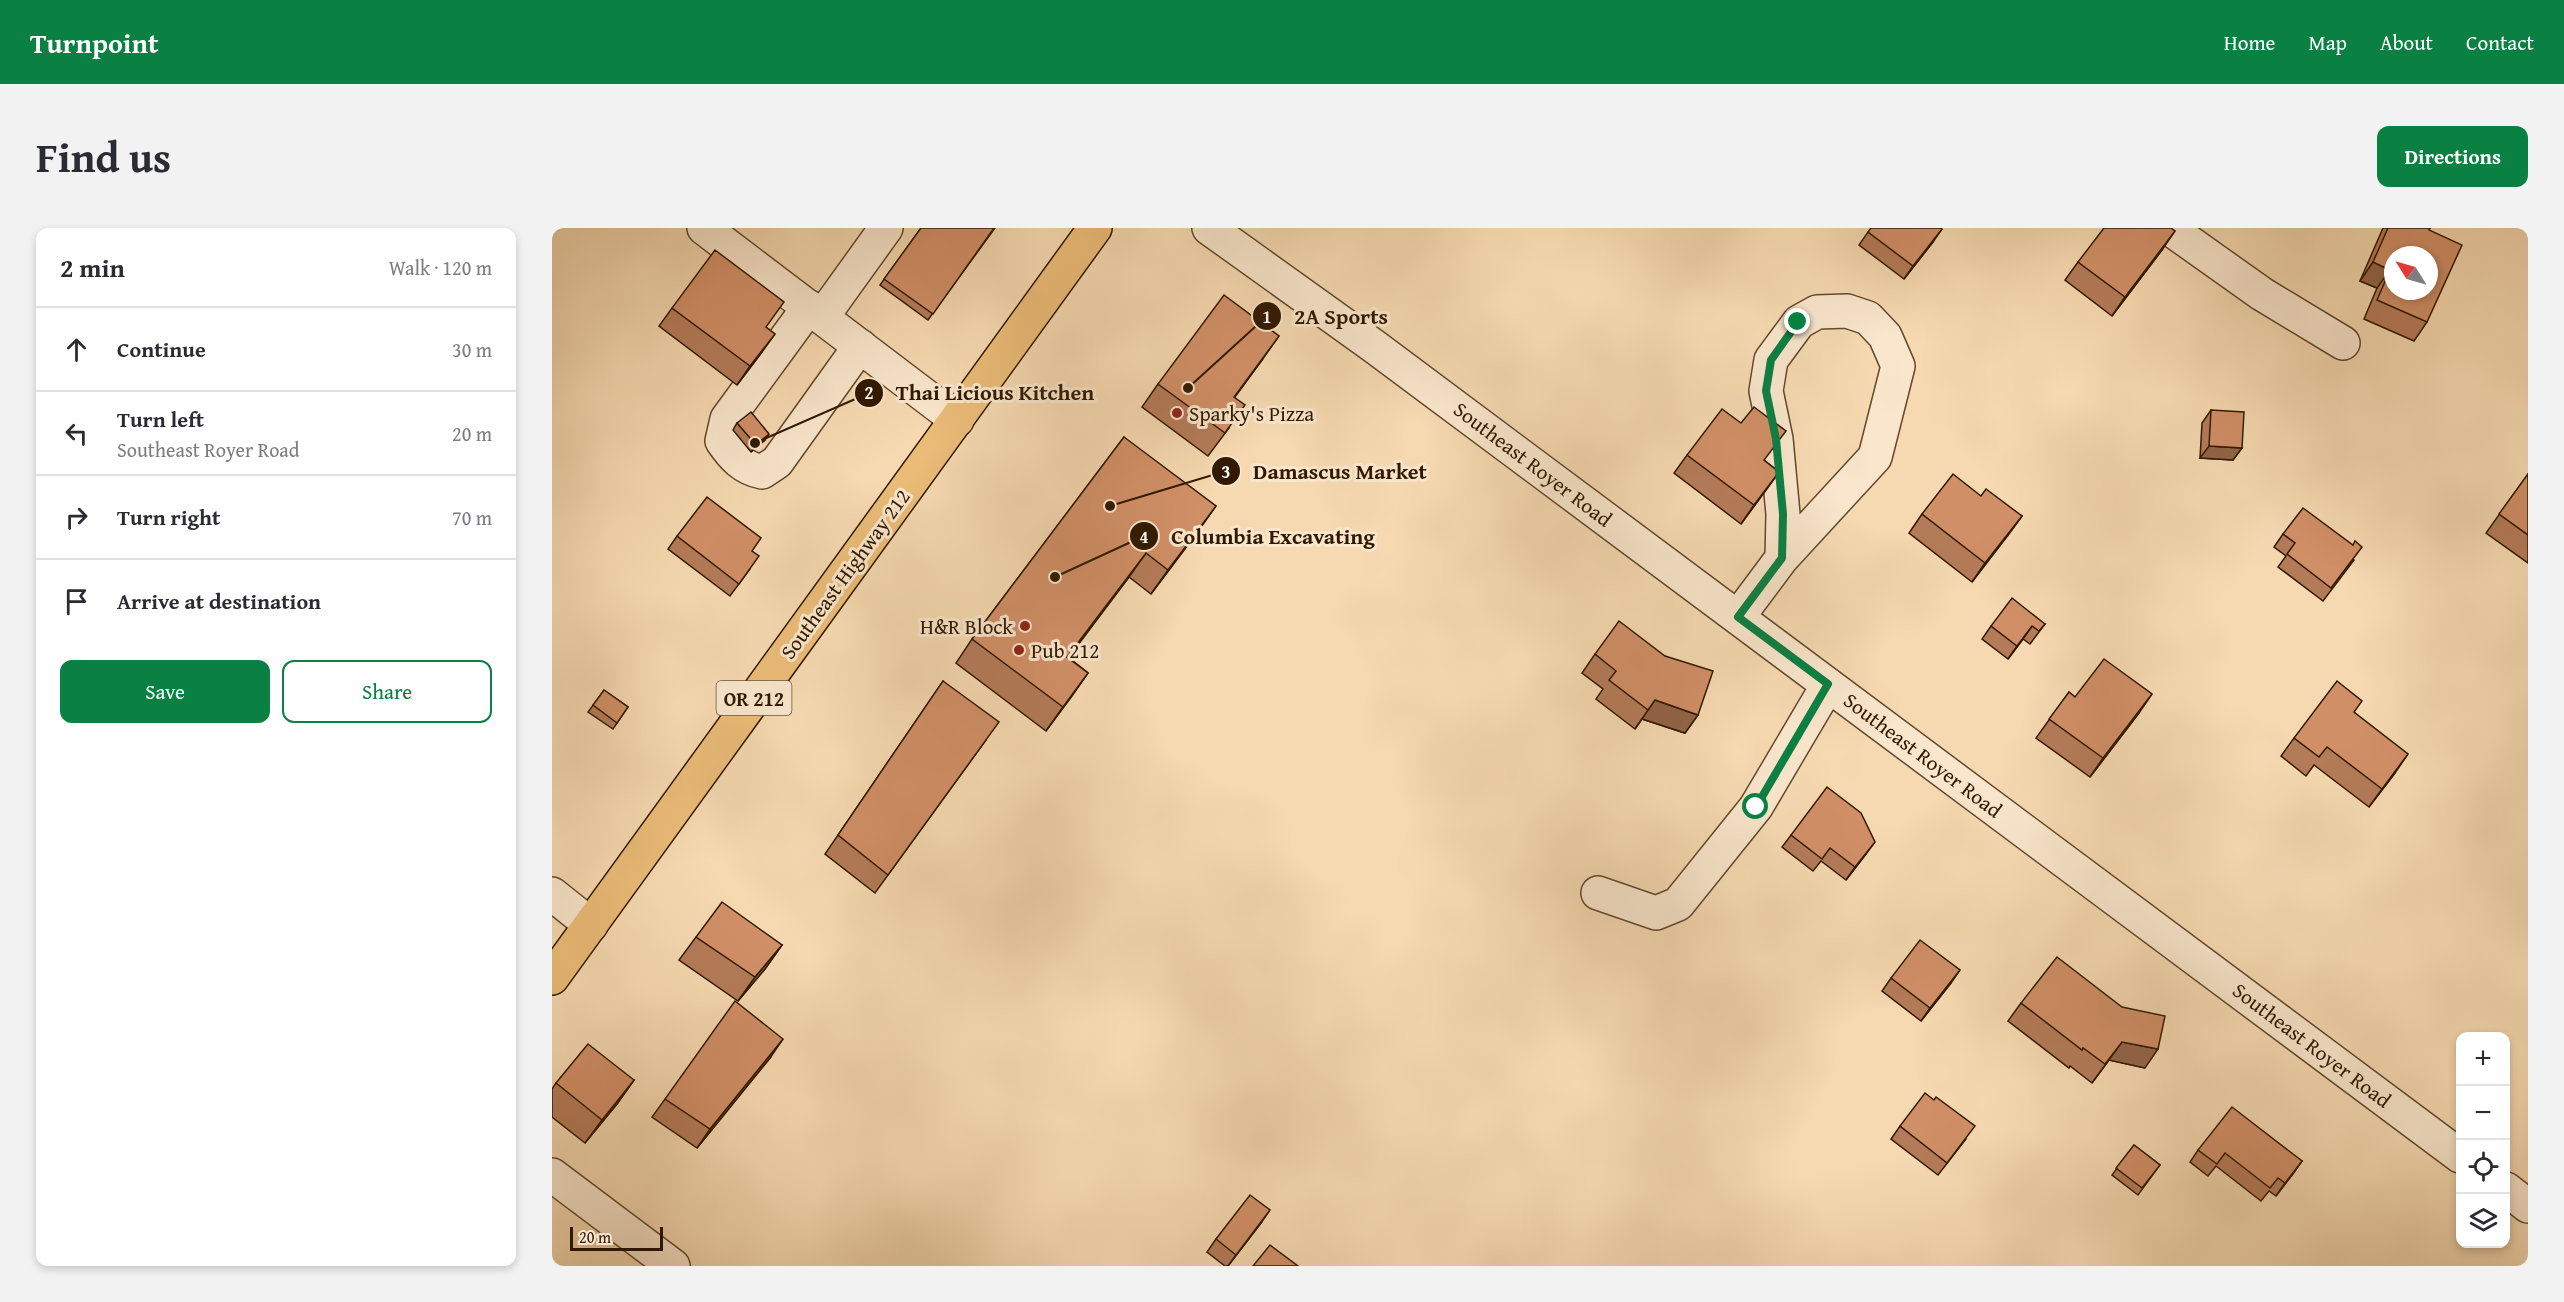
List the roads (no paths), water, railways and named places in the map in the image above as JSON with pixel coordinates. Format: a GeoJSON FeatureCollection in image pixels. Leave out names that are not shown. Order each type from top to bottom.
{"type":"FeatureCollection","features":[{"type":"Feature","properties":{"kind":"highway","name":"Southeast Highway 212"},"geometry":{"type":"LineString","coordinates":[[552,978],[1095,228]]}},
{"type":"Feature","properties":{"kind":"street"},"geometry":{"type":"LineString","coordinates":[[704,228],[957,420]]}},
{"type":"Feature","properties":{"kind":"street"},"geometry":{"type":"LineString","coordinates":[[860,346],[777,462],[762,472],[748,469],[731,455],[722,441],[727,419],[886,228]]}},
{"type":"Feature","properties":{"kind":"street","name":"Southeast Royer Road"},"geometry":{"type":"LineString","coordinates":[[1209,228],[1375,347],[2456,1153]]}},
{"type":"Feature","properties":{"kind":"street"},"geometry":{"type":"LineString","coordinates":[[2169,228],[2262,294],[2343,343]]}},
{"type":"Feature","properties":{"kind":"street"},"geometry":{"type":"LineString","coordinates":[[1738,617],[1782,558],[1875,457],[1898,366],[1885,336],[1868,318],[1846,311],[1816,312],[1798,322],[1771,360],[1766,391],[1776,439],[1783,514],[1782,558]]}},
{"type":"Feature","properties":{"kind":"street"},"geometry":{"type":"LineString","coordinates":[[1598,893],[1656,913],[1678,904],[1756,807],[1828,684]]}},
{"type":"Feature","properties":{"kind":"street"},"geometry":{"type":"LineString","coordinates":[[552,894],[591,925]]}},
{"type":"Feature","properties":{"kind":"street"},"geometry":{"type":"LineString","coordinates":[[552,1175],[673,1266]]}},
{"type":"Feature","properties":{"kind":"street"},"geometry":{"type":"LineString","coordinates":[[2510,1193],[2528,1206]]}},
{"type":"Feature","properties":{"kind":"place","name":"2A Sports"},"geometry":{"type":"Point","coordinates":[1188,388]}},
{"type":"Feature","properties":{"kind":"place","name":"Sparky's Pizza"},"geometry":{"type":"Point","coordinates":[1177,413]}},
{"type":"Feature","properties":{"kind":"place","name":"Thai Licious Kitchen"},"geometry":{"type":"Point","coordinates":[755,443]}},
{"type":"Feature","properties":{"kind":"place","name":"Damascus Market"},"geometry":{"type":"Point","coordinates":[1110,506]}},
{"type":"Feature","properties":{"kind":"place","name":"Columbia Excavating"},"geometry":{"type":"Point","coordinates":[1055,577]}},
{"type":"Feature","properties":{"kind":"place","name":"H&R Block"},"geometry":{"type":"Point","coordinates":[1025,626]}},
{"type":"Feature","properties":{"kind":"place","name":"Pub 212"},"geometry":{"type":"Point","coordinates":[1019,650]}}]}
